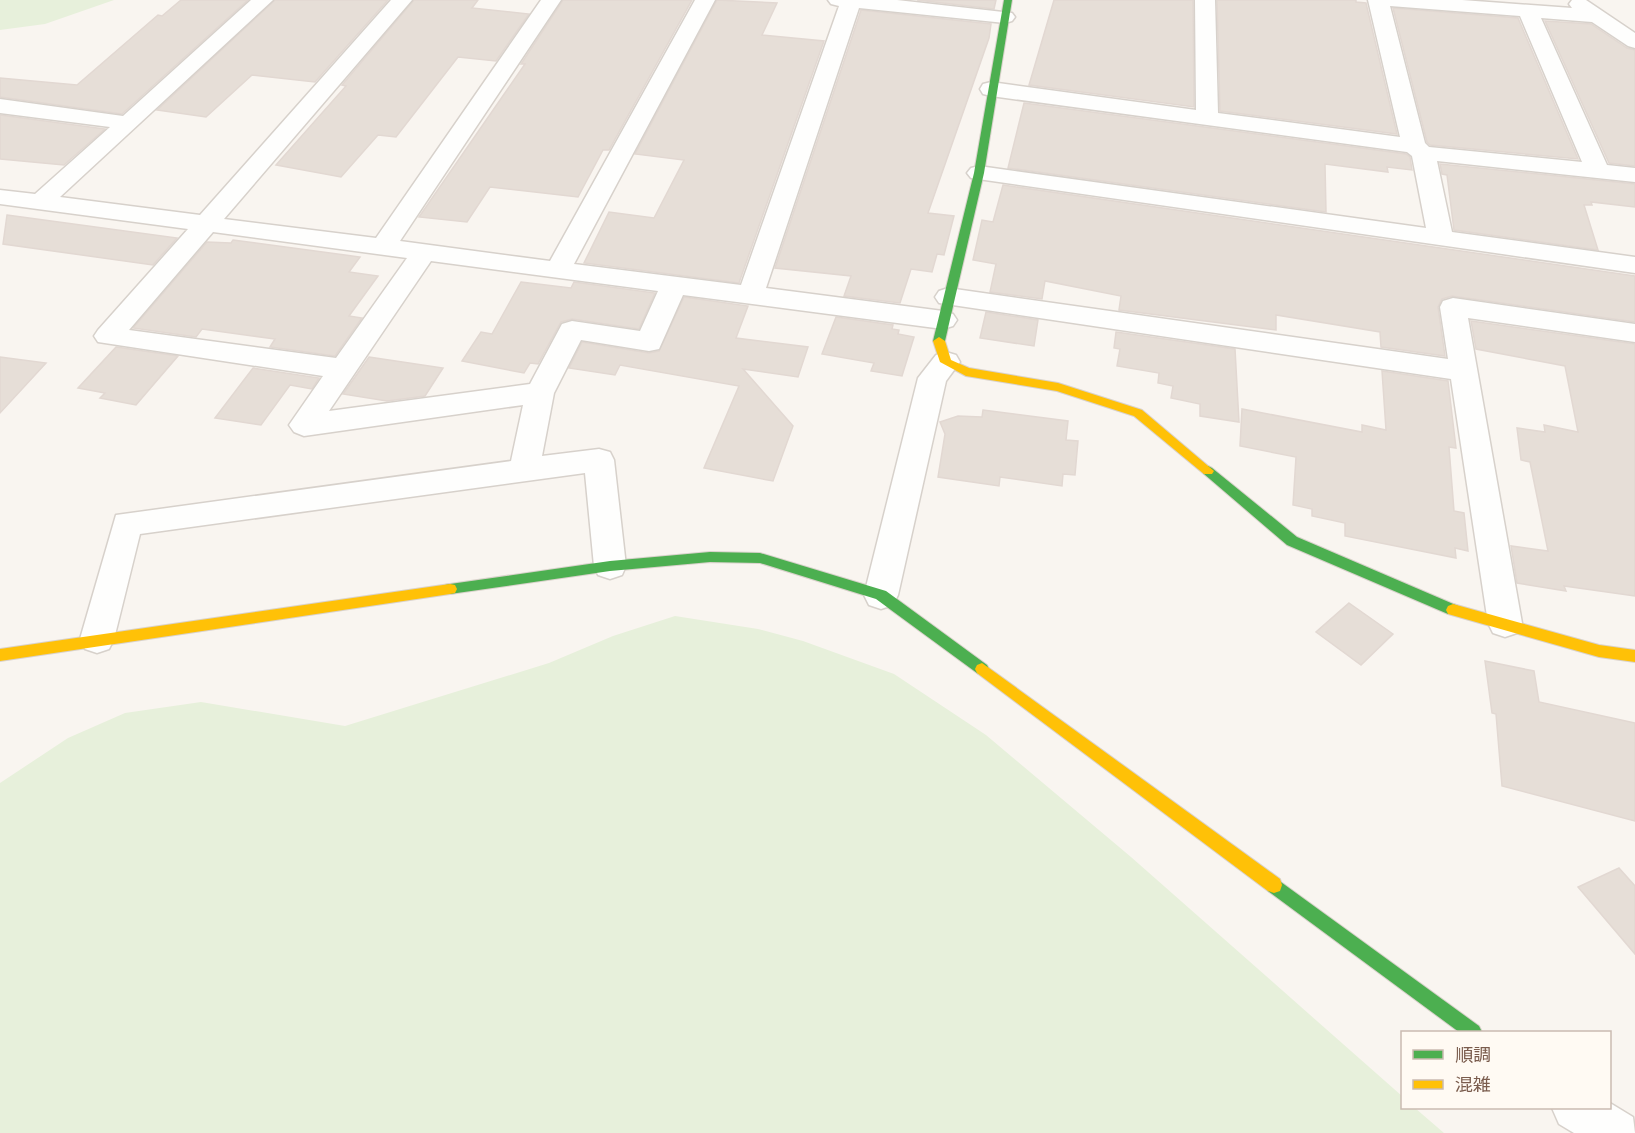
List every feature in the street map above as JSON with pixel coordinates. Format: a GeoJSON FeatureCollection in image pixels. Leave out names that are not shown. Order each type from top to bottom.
{"type":"FeatureCollection","features":[{"type":"Feature","properties":{"kind":"street"},"geometry":{"type":"LineString","coordinates":[[41,202],[263,0]]}},
{"type":"Feature","properties":{"kind":"street"},"geometry":{"type":"LineString","coordinates":[[343,369],[108,336],[402,0]]}},
{"type":"Feature","properties":{"kind":"street"},"geometry":{"type":"LineString","coordinates":[[383,247],[551,0]]}},
{"type":"Feature","properties":{"kind":"street"},"geometry":{"type":"LineString","coordinates":[[558,270],[705,0]]}},
{"type":"Feature","properties":{"kind":"street"},"geometry":{"type":"LineString","coordinates":[[1204,0],[1208,120]]}},
{"type":"Feature","properties":{"kind":"street"},"geometry":{"type":"LineString","coordinates":[[1441,238],[1380,0],[1596,16]]}},
{"type":"Feature","properties":{"kind":"street"},"geometry":{"type":"LineString","coordinates":[[1573,0],[1635,42]]}},
{"type":"Feature","properties":{"kind":"street"},"geometry":{"type":"LineString","coordinates":[[751,295],[845,1],[1006,8],[979,173],[938,343],[946,362],[966,372],[1058,387],[1138,412],[1292,541],[1444,608],[1505,623],[1599,651],[1635,656]]}},
{"type":"Feature","properties":{"kind":"street"},"geometry":{"type":"LineString","coordinates":[[1528,11],[1597,170]]}},
{"type":"Feature","properties":{"kind":"street"},"geometry":{"type":"LineString","coordinates":[[991,89],[1419,149],[1635,175]]}},
{"type":"Feature","properties":{"kind":"street"},"geometry":{"type":"LineString","coordinates":[[0,106],[128,123]]}},
{"type":"Feature","properties":{"kind":"street"},"geometry":{"type":"LineString","coordinates":[[979,173],[1635,265]]}},
{"type":"Feature","properties":{"kind":"street"},"geometry":{"type":"LineString","coordinates":[[0,197],[751,295],[945,309],[1463,370]]}},
{"type":"Feature","properties":{"kind":"street"},"geometry":{"type":"LineString","coordinates":[[424,253],[304,425],[540,393]]}},
{"type":"Feature","properties":{"kind":"street"},"geometry":{"type":"LineString","coordinates":[[524,470],[540,393],[572,330],[650,342],[674,285]]}},
{"type":"Feature","properties":{"kind":"street"},"geometry":{"type":"LineString","coordinates":[[1505,623],[1453,307],[1635,333]]}},
{"type":"Feature","properties":{"kind":"street"},"geometry":{"type":"LineString","coordinates":[[881,594],[932,378],[946,362]]}},
{"type":"Feature","properties":{"kind":"street"},"geometry":{"type":"LineString","coordinates":[[97,639],[127,524],[599,460],[610,567]]}},
{"type":"Feature","properties":{"kind":"street"},"geometry":{"type":"LineString","coordinates":[[0,655],[97,639],[610,567],[710,557],[760,558],[881,594],[1472,1031]]}},
{"type":"Feature","properties":{"kind":"street"},"geometry":{"type":"LineString","coordinates":[[1578,1109],[1617,1133]]}},
{"type":"Feature","properties":{"kind":"green space"},"geometry":{"type":"Polygon","coordinates":[[[0,0],[114,0],[45,24],[0,30],[0,0]]]}},
{"type":"Feature","properties":{"kind":"green space"},"geometry":{"type":"Polygon","coordinates":[[[675,616],[758,629],[803,641],[894,674],[986,735],[1131,857],[1401,1095],[1401,1109],[1416,1109],[1444,1133],[0,1133],[0,783],[68,738],[125,713],[201,702],[345,726],[549,663],[613,636],[675,616]]]}},
{"type":"Feature","properties":{"kind":"building"},"geometry":{"type":"Polygon","coordinates":[[[181,0],[248,0],[122,114],[0,97],[0,78],[77,85],[158,15],[162,16],[181,0]]]}},
{"type":"Feature","properties":{"kind":"building"},"geometry":{"type":"Polygon","coordinates":[[[275,0],[388,0],[315,82],[252,75],[206,117],[157,110],[275,0]]]}},
{"type":"Feature","properties":{"kind":"building"},"geometry":{"type":"Polygon","coordinates":[[[414,0],[478,0],[472,8],[529,14],[496,61],[458,57],[396,137],[378,135],[341,177],[276,165],[346,86],[342,85],[414,0]]]}},
{"type":"Feature","properties":{"kind":"building"},"geometry":{"type":"Polygon","coordinates":[[[563,0],[692,0],[609,150],[603,150],[578,197],[490,187],[467,222],[419,217],[525,64],[521,64],[563,0]]]}},
{"type":"Feature","properties":{"kind":"building"},"geometry":{"type":"Polygon","coordinates":[[[717,0],[777,3],[762,35],[824,41],[739,283],[584,263],[609,212],[654,218],[684,160],[635,154],[717,0]]]}},
{"type":"Feature","properties":{"kind":"building"},"geometry":{"type":"Polygon","coordinates":[[[917,0],[996,0],[994,9],[917,0]]]}},
{"type":"Feature","properties":{"kind":"building"},"geometry":{"type":"Polygon","coordinates":[[[1054,0],[1193,0],[1194,107],[1029,85],[1054,0]]]}},
{"type":"Feature","properties":{"kind":"building"},"geometry":{"type":"Polygon","coordinates":[[[1217,0],[1356,0],[1356,2],[1366,3],[1397,134],[1220,111],[1217,0]]]}},
{"type":"Feature","properties":{"kind":"building"},"geometry":{"type":"Polygon","coordinates":[[[1393,8],[1518,18],[1578,159],[1430,145],[1427,142],[1393,8]]]}},
{"type":"Feature","properties":{"kind":"building"},"geometry":{"type":"Polygon","coordinates":[[[861,10],[991,24],[989,38],[928,213],[954,216],[944,255],[937,254],[932,272],[911,269],[900,303],[844,296],[851,276],[775,268],[861,10]]]}},
{"type":"Feature","properties":{"kind":"building"},"geometry":{"type":"Polygon","coordinates":[[[1545,21],[1591,24],[1627,48],[1635,50],[1635,166],[1609,163],[1545,21]]]}},
{"type":"Feature","properties":{"kind":"building"},"geometry":{"type":"Polygon","coordinates":[[[1024,103],[1406,154],[1410,157],[1412,170],[1387,167],[1388,172],[1325,164],[1326,212],[1008,168],[1024,103]]]}},
{"type":"Feature","properties":{"kind":"building"},"geometry":{"type":"Polygon","coordinates":[[[0,115],[105,129],[64,165],[0,159],[0,115]]]}},
{"type":"Feature","properties":{"kind":"building"},"geometry":{"type":"Polygon","coordinates":[[[1440,164],[1635,184],[1635,207],[1591,202],[1592,205],[1584,205],[1598,250],[1454,230],[1447,175],[1442,174],[1440,164]]]}},
{"type":"Feature","properties":{"kind":"building"},"geometry":{"type":"Polygon","coordinates":[[[1003,185],[1635,276],[1635,322],[1452,296],[1442,299],[1438,307],[1445,356],[1381,347],[1380,332],[1276,315],[1276,330],[1119,310],[1121,296],[1045,281],[1042,299],[990,292],[996,264],[973,260],[982,220],[993,222],[1003,185]]]}},
{"type":"Feature","properties":{"kind":"building"},"geometry":{"type":"Polygon","coordinates":[[[7,215],[177,238],[153,265],[3,244],[7,215]]]}},
{"type":"Feature","properties":{"kind":"building"},"geometry":{"type":"Polygon","coordinates":[[[233,240],[360,257],[349,272],[378,276],[349,316],[362,318],[335,356],[270,347],[275,339],[202,329],[196,337],[133,328],[207,242],[231,243],[233,240]]]}},
{"type":"Feature","properties":{"kind":"building"},"geometry":{"type":"Polygon","coordinates":[[[521,282],[571,288],[574,282],[655,293],[639,329],[572,319],[561,322],[538,364],[530,363],[524,373],[462,361],[481,332],[492,334],[521,282]]]}},
{"type":"Feature","properties":{"kind":"building"},"geometry":{"type":"Polygon","coordinates":[[[684,297],[748,306],[736,338],[808,347],[798,377],[743,369],[793,426],[773,481],[704,468],[739,386],[620,365],[615,375],[569,368],[582,342],[649,353],[659,351],[684,297]]]}},
{"type":"Feature","properties":{"kind":"building"},"geometry":{"type":"Polygon","coordinates":[[[986,312],[1038,320],[1034,346],[980,338],[986,312]]]}},
{"type":"Feature","properties":{"kind":"building"},"geometry":{"type":"Polygon","coordinates":[[[836,317],[893,325],[892,329],[899,330],[898,334],[914,337],[902,376],[871,371],[874,363],[822,354],[836,317]]]}},
{"type":"Feature","properties":{"kind":"building"},"geometry":{"type":"Polygon","coordinates":[[[1471,321],[1635,344],[1635,596],[1564,586],[1566,591],[1517,583],[1511,546],[1548,551],[1530,462],[1521,460],[1517,428],[1545,432],[1544,425],[1578,432],[1565,366],[1476,349],[1471,321]]]}},
{"type":"Feature","properties":{"kind":"building"},"geometry":{"type":"Polygon","coordinates":[[[1116,332],[1235,349],[1239,422],[1200,416],[1200,404],[1171,398],[1173,386],[1158,383],[1159,373],[1117,366],[1120,349],[1114,348],[1116,332]]]}},
{"type":"Feature","properties":{"kind":"building"},"geometry":{"type":"Polygon","coordinates":[[[116,347],[178,356],[136,405],[100,398],[105,393],[78,388],[116,347]]]}},
{"type":"Feature","properties":{"kind":"building"},"geometry":{"type":"Polygon","coordinates":[[[0,357],[46,363],[0,413],[0,357]]]}},
{"type":"Feature","properties":{"kind":"building"},"geometry":{"type":"Polygon","coordinates":[[[369,357],[443,368],[425,396],[387,401],[343,394],[369,357]]]}},
{"type":"Feature","properties":{"kind":"building"},"geometry":{"type":"Polygon","coordinates":[[[253,368],[319,378],[312,389],[290,385],[261,425],[215,418],[253,368]]]}},
{"type":"Feature","properties":{"kind":"building"},"geometry":{"type":"Polygon","coordinates":[[[1382,371],[1448,381],[1456,448],[1449,447],[1454,511],[1464,513],[1468,551],[1455,548],[1456,558],[1345,536],[1345,523],[1312,516],[1312,509],[1293,505],[1296,457],[1240,446],[1242,409],[1362,432],[1362,425],[1386,430],[1382,371]]]}},
{"type":"Feature","properties":{"kind":"building"},"geometry":{"type":"Polygon","coordinates":[[[983,410],[1068,421],[1066,440],[1078,441],[1075,475],[1063,474],[1062,486],[1000,477],[999,486],[938,477],[945,434],[940,422],[958,416],[982,417],[983,410]]]}},
{"type":"Feature","properties":{"kind":"building"},"geometry":{"type":"Polygon","coordinates":[[[1349,603],[1393,634],[1361,665],[1316,632],[1349,603]]]}},
{"type":"Feature","properties":{"kind":"building"},"geometry":{"type":"Polygon","coordinates":[[[1485,661],[1534,671],[1539,702],[1635,723],[1635,821],[1502,786],[1496,714],[1492,713],[1485,661]]]}},
{"type":"Feature","properties":{"kind":"building"},"geometry":{"type":"Polygon","coordinates":[[[1619,868],[1635,886],[1635,954],[1578,887],[1619,868]]]}},
{"type":"Feature","properties":{"kind":"traffic: fast"},"geometry":{"type":"LineString","coordinates":[[939,341],[979,173],[1008,0]]}},
{"type":"Feature","properties":{"kind":"traffic: fast"},"geometry":{"type":"LineString","coordinates":[[1208,471],[1292,541],[1453,610]]}},
{"type":"Feature","properties":{"kind":"traffic: fast"},"geometry":{"type":"LineString","coordinates":[[450,589],[610,566],[710,557],[760,558],[881,595],[982,669]]}},
{"type":"Feature","properties":{"kind":"traffic: fast"},"geometry":{"type":"LineString","coordinates":[[1274,885],[1472,1031]]}},
{"type":"Feature","properties":{"kind":"traffic: slow"},"geometry":{"type":"LineString","coordinates":[[939,341],[946,362],[966,372],[1058,387],[1138,413],[1208,471]]}},
{"type":"Feature","properties":{"kind":"traffic: slow"},"geometry":{"type":"LineString","coordinates":[[0,655],[450,589]]}},
{"type":"Feature","properties":{"kind":"traffic: slow"},"geometry":{"type":"LineString","coordinates":[[1453,610],[1599,651],[1635,656]]}},
{"type":"Feature","properties":{"kind":"traffic: slow"},"geometry":{"type":"LineString","coordinates":[[982,669],[1274,885]]}}]}
